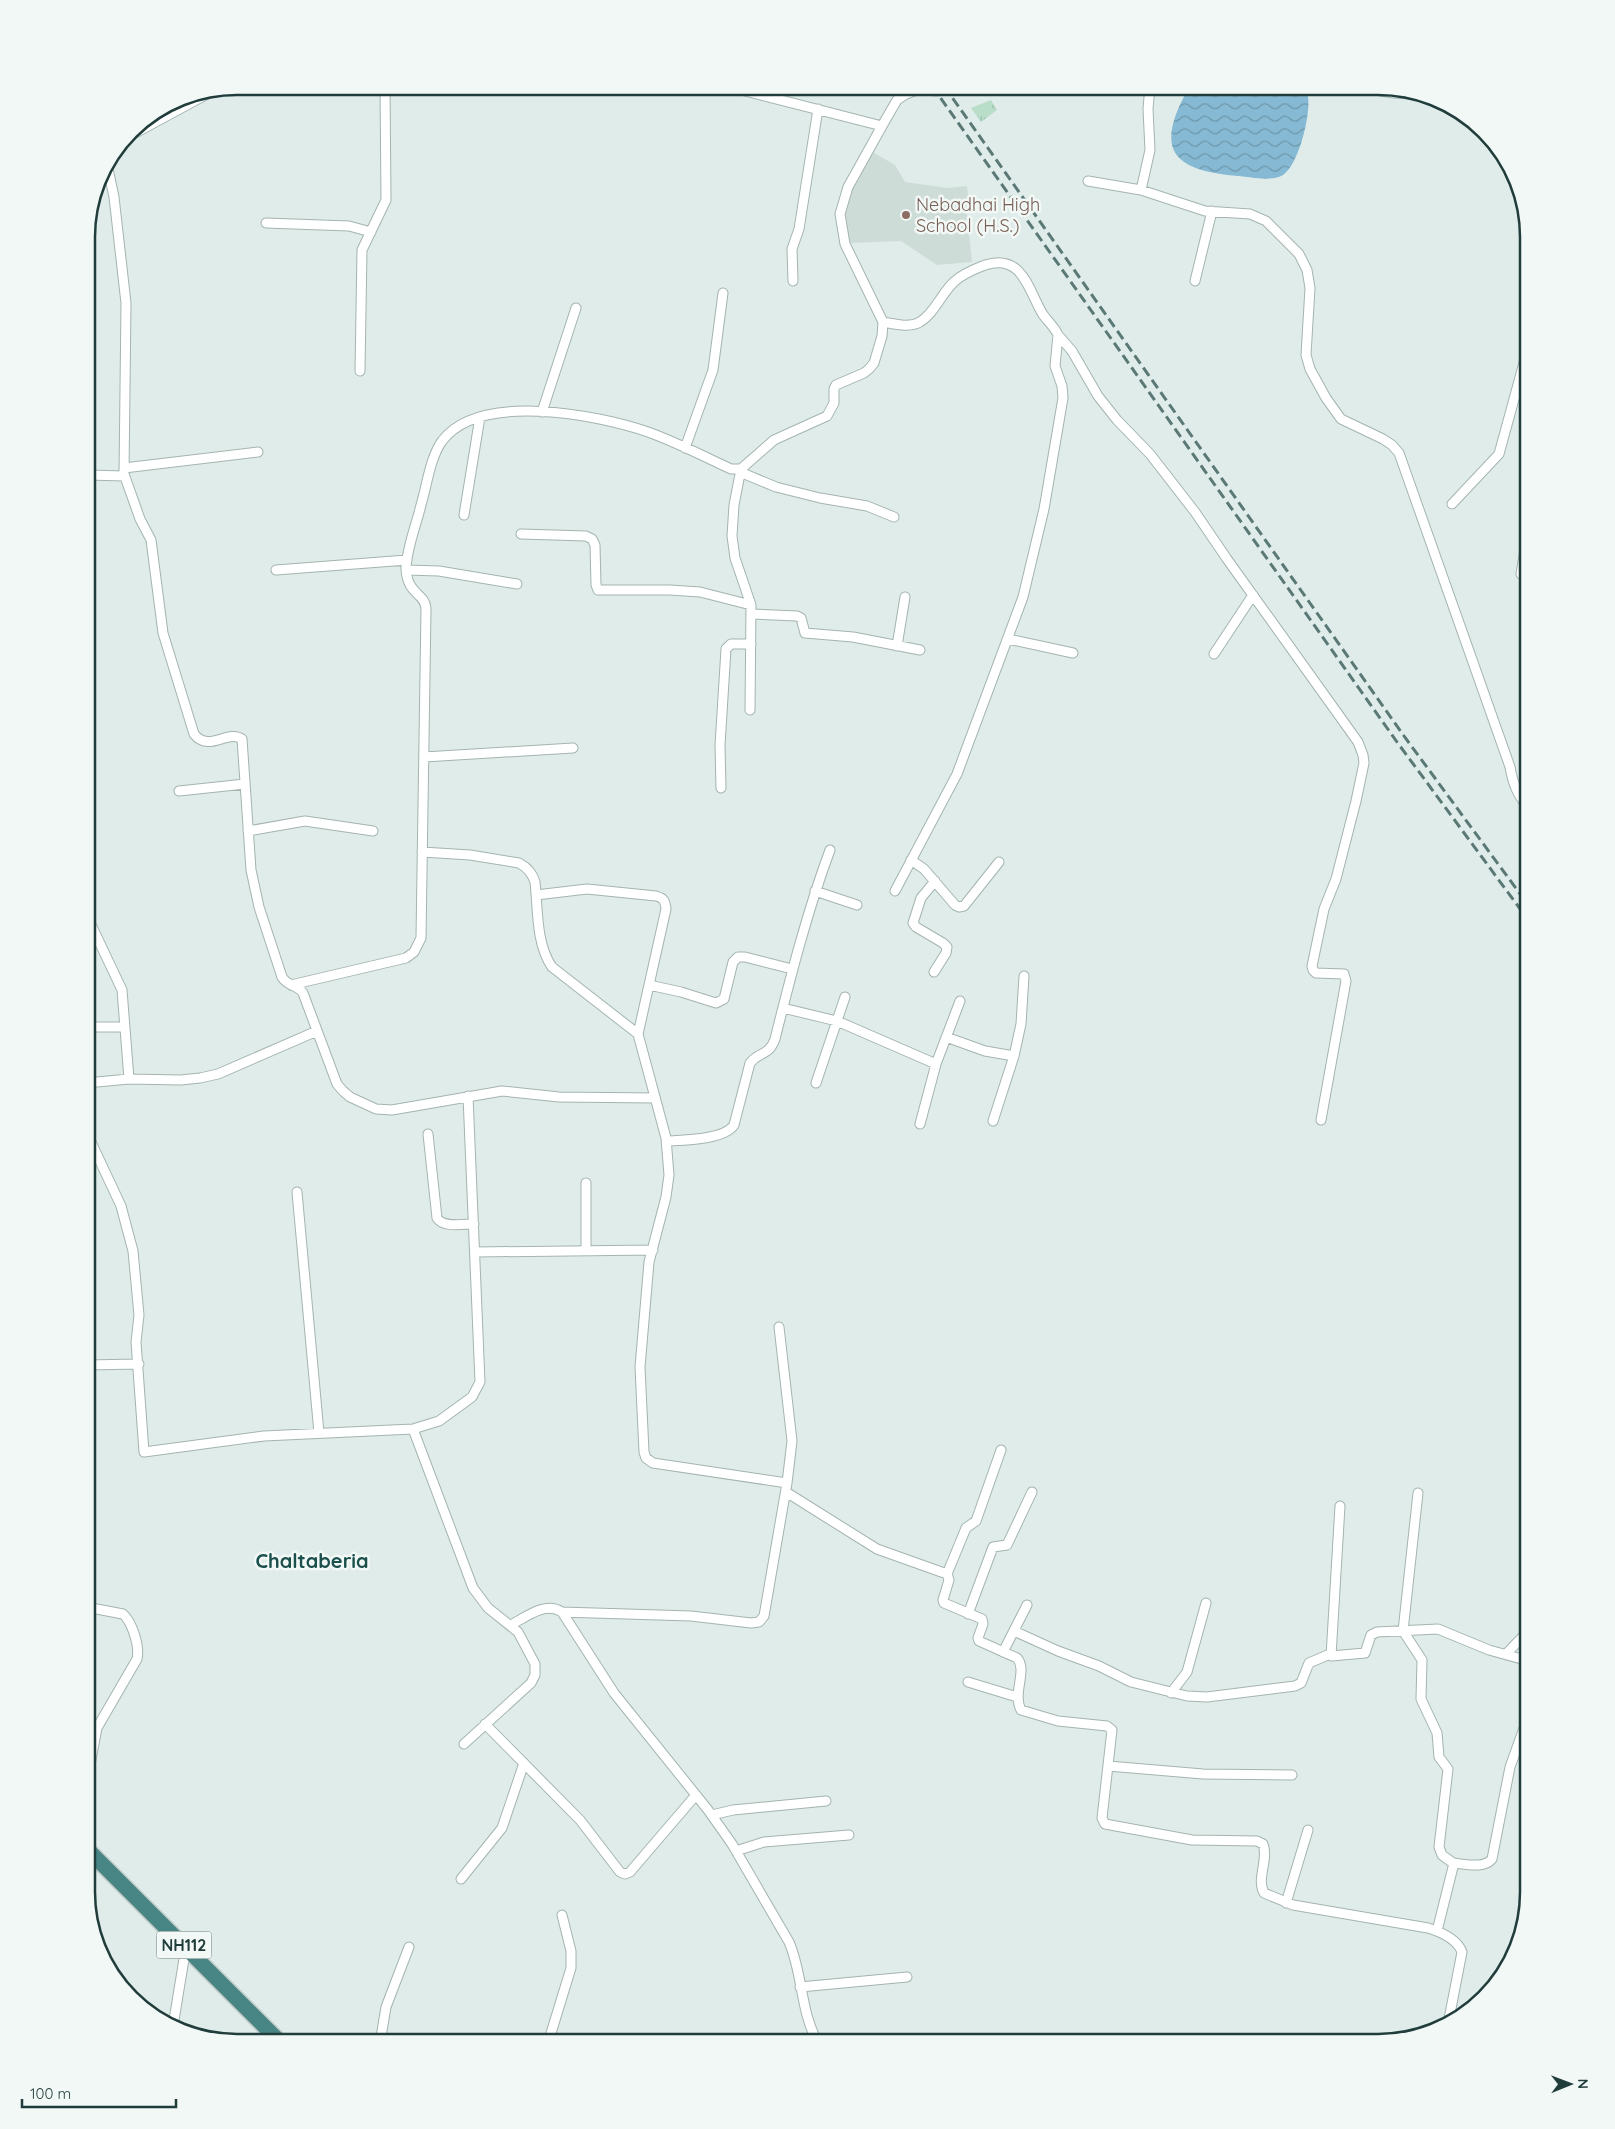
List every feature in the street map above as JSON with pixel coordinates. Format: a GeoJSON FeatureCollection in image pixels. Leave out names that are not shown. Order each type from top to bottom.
{"type":"FeatureCollection","features":[{"type":"Feature","properties":{"kind":"highway","name":"NH112"},"geometry":{"type":"LineString","coordinates":[[95,1857],[272,2034]]}},
{"type":"Feature","properties":{"kind":"street"},"geometry":{"type":"LineString","coordinates":[[360,371],[362,250],[386,200],[385,95]]}},
{"type":"Feature","properties":{"kind":"street"},"geometry":{"type":"LineString","coordinates":[[761,95],[882,126]]}},
{"type":"Feature","properties":{"kind":"street"},"geometry":{"type":"LineString","coordinates":[[750,710],[751,610],[734,558],[732,536],[734,505],[741,471],[774,440],[827,416],[834,403],[834,389],[836,385],[864,374],[874,363],[882,336],[883,322],[845,244],[840,214],[848,187],[896,100],[904,95]]}},
{"type":"Feature","properties":{"kind":"street"},"geometry":{"type":"LineString","coordinates":[[1141,190],[1150,150],[1149,95]]}},
{"type":"Feature","properties":{"kind":"street"},"geometry":{"type":"LineString","coordinates":[[151,124],[189,104]]}},
{"type":"Feature","properties":{"kind":"street"},"geometry":{"type":"LineString","coordinates":[[793,281],[792,248],[799,229],[818,109]]}},
{"type":"Feature","properties":{"kind":"street"},"geometry":{"type":"LineString","coordinates":[[109,175],[114,197],[126,303],[124,472],[140,519],[151,540],[163,632],[194,734],[199,741],[241,738],[251,870],[259,907],[282,977],[287,983],[298,988],[303,993],[337,1084],[350,1097],[376,1109],[392,1110],[502,1091],[559,1097],[655,1098]]}},
{"type":"Feature","properties":{"kind":"street"},"geometry":{"type":"LineString","coordinates":[[1088,181],[1141,190],[1205,211],[1250,214],[1266,221],[1304,261],[1310,288],[1306,355],[1310,369],[1326,398],[1341,419],[1383,439],[1399,453],[1510,768],[1516,793],[1520,798]]}},
{"type":"Feature","properties":{"kind":"street"},"geometry":{"type":"LineString","coordinates":[[1195,281],[1212,211]]}},
{"type":"Feature","properties":{"kind":"street"},"geometry":{"type":"LineString","coordinates":[[266,223],[349,226],[371,232]]}},
{"type":"Feature","properties":{"kind":"street"},"geometry":{"type":"LineString","coordinates":[[883,322],[912,325],[922,321],[954,282],[968,272],[995,262],[1006,263],[1015,268],[1027,282],[1043,315],[1072,351],[1098,396],[1117,420],[1150,454],[1195,512],[1358,742],[1364,763],[1356,802],[1336,879],[1324,909],[1312,966],[1316,973],[1344,974],[1346,981],[1321,1120]]}},
{"type":"Feature","properties":{"kind":"street"},"geometry":{"type":"LineString","coordinates":[[685,448],[713,370],[723,293]]}},
{"type":"Feature","properties":{"kind":"street"},"geometry":{"type":"LineString","coordinates":[[542,412],[576,308]]}},
{"type":"Feature","properties":{"kind":"street"},"geometry":{"type":"LineString","coordinates":[[895,891],[957,774],[1023,597],[1034,554],[1063,392],[1055,366],[1058,334]]}},
{"type":"Feature","properties":{"kind":"street"},"geometry":{"type":"LineString","coordinates":[[1452,504],[1499,454],[1520,377]]}},
{"type":"Feature","properties":{"kind":"street"},"geometry":{"type":"LineString","coordinates":[[291,985],[406,958],[414,952],[421,938],[426,608],[423,600],[410,587],[406,570],[433,461],[442,442],[450,432],[480,417],[498,413],[542,412],[606,420],[647,432],[776,487],[820,498],[868,506],[894,517]]}},
{"type":"Feature","properties":{"kind":"street"},"geometry":{"type":"LineString","coordinates":[[464,515],[480,417]]}},
{"type":"Feature","properties":{"kind":"street"},"geometry":{"type":"LineString","coordinates":[[95,474],[124,472],[258,452]]}},
{"type":"Feature","properties":{"kind":"street"},"geometry":{"type":"LineString","coordinates":[[521,534],[586,536],[592,539],[595,545],[596,584],[598,590],[700,592],[751,610],[797,616],[801,618],[805,633],[853,637],[920,650]]}},
{"type":"Feature","properties":{"kind":"street"},"geometry":{"type":"LineString","coordinates":[[276,570],[407,560]]}},
{"type":"Feature","properties":{"kind":"street"},"geometry":{"type":"LineString","coordinates":[[406,570],[439,571],[518,584]]}},
{"type":"Feature","properties":{"kind":"street"},"geometry":{"type":"LineString","coordinates":[[1214,654],[1253,595]]}},
{"type":"Feature","properties":{"kind":"street"},"geometry":{"type":"LineString","coordinates":[[897,646],[905,597]]}},
{"type":"Feature","properties":{"kind":"street"},"geometry":{"type":"LineString","coordinates":[[1008,639],[1073,654]]}},
{"type":"Feature","properties":{"kind":"street"},"geometry":{"type":"LineString","coordinates":[[720,788],[720,745],[726,649],[731,644],[751,644]]}},
{"type":"Feature","properties":{"kind":"street"},"geometry":{"type":"LineString","coordinates":[[424,757],[573,748]]}},
{"type":"Feature","properties":{"kind":"street"},"geometry":{"type":"LineString","coordinates":[[179,790],[245,784]]}},
{"type":"Feature","properties":{"kind":"street"},"geometry":{"type":"LineString","coordinates":[[248,831],[305,821],[373,831]]}},
{"type":"Feature","properties":{"kind":"street"},"geometry":{"type":"LineString","coordinates":[[667,1141],[707,1137],[728,1132],[731,1129],[748,1068],[753,1059],[767,1052],[772,1047],[792,969],[815,891],[830,850]]}},
{"type":"Feature","properties":{"kind":"street"},"geometry":{"type":"LineString","coordinates":[[422,852],[470,855],[519,863],[532,873],[542,943],[545,955],[552,967],[638,1034]]}},
{"type":"Feature","properties":{"kind":"street"},"geometry":{"type":"LineString","coordinates":[[911,860],[935,881],[955,905],[959,907],[964,906],[998,862]]}},
{"type":"Feature","properties":{"kind":"street"},"geometry":{"type":"LineString","coordinates":[[934,972],[946,953],[947,947],[944,943],[916,927],[913,923],[921,898],[935,881]]}},
{"type":"Feature","properties":{"kind":"street"},"geometry":{"type":"LineString","coordinates":[[536,895],[587,889],[662,897],[665,901],[666,909],[638,1034],[667,1141],[669,1174],[666,1197],[648,1273],[640,1367],[644,1452],[646,1458],[653,1463],[786,1488],[877,1549],[947,1574]]}},
{"type":"Feature","properties":{"kind":"street"},"geometry":{"type":"LineString","coordinates":[[815,891],[857,905]]}},
{"type":"Feature","properties":{"kind":"street"},"geometry":{"type":"LineString","coordinates":[[95,933],[120,984],[129,1079]]}},
{"type":"Feature","properties":{"kind":"street"},"geometry":{"type":"LineString","coordinates":[[649,985],[681,992],[716,1003],[724,999],[735,958],[745,957],[792,969]]}},
{"type":"Feature","properties":{"kind":"street"},"geometry":{"type":"LineString","coordinates":[[993,1120],[1014,1056],[1020,1024],[1024,976]]}},
{"type":"Feature","properties":{"kind":"street"},"geometry":{"type":"LineString","coordinates":[[816,1083],[845,996]]}},
{"type":"Feature","properties":{"kind":"street"},"geometry":{"type":"LineString","coordinates":[[920,1124],[936,1064],[960,1001]]}},
{"type":"Feature","properties":{"kind":"street"},"geometry":{"type":"LineString","coordinates":[[783,1008],[837,1021],[936,1064]]}},
{"type":"Feature","properties":{"kind":"street"},"geometry":{"type":"LineString","coordinates":[[95,1027],[125,1028]]}},
{"type":"Feature","properties":{"kind":"street"},"geometry":{"type":"LineString","coordinates":[[95,1082],[129,1079],[180,1080],[218,1074],[317,1031]]}},
{"type":"Feature","properties":{"kind":"street"},"geometry":{"type":"LineString","coordinates":[[946,1037],[985,1051],[1014,1056]]}},
{"type":"Feature","properties":{"kind":"street"},"geometry":{"type":"LineString","coordinates":[[95,1150],[118,1198],[133,1251],[139,1315],[136,1338],[144,1452],[264,1436],[413,1429],[439,1421],[472,1397],[480,1382],[468,1096]]}},
{"type":"Feature","properties":{"kind":"street"},"geometry":{"type":"LineString","coordinates":[[428,1134],[439,1222],[445,1224],[474,1224]]}},
{"type":"Feature","properties":{"kind":"street"},"geometry":{"type":"LineString","coordinates":[[586,1183],[586,1250]]}},
{"type":"Feature","properties":{"kind":"street"},"geometry":{"type":"LineString","coordinates":[[297,1192],[318,1432]]}},
{"type":"Feature","properties":{"kind":"street"},"geometry":{"type":"LineString","coordinates":[[475,1252],[653,1250]]}},
{"type":"Feature","properties":{"kind":"street"},"geometry":{"type":"LineString","coordinates":[[511,1625],[550,1607],[562,1612],[691,1616],[751,1623],[758,1622],[764,1616],[786,1488],[792,1441],[779,1327]]}},
{"type":"Feature","properties":{"kind":"street"},"geometry":{"type":"LineString","coordinates":[[95,1365],[139,1364]]}},
{"type":"Feature","properties":{"kind":"street"},"geometry":{"type":"LineString","coordinates":[[413,1429],[473,1588],[488,1608],[518,1632],[536,1664],[535,1675],[531,1683],[464,1744]]}},
{"type":"Feature","properties":{"kind":"street"},"geometry":{"type":"LineString","coordinates":[[1001,1450],[976,1521],[966,1528],[947,1574],[949,1580],[942,1600],[944,1604],[983,1621],[978,1638],[979,1641],[1020,1662],[1017,1701],[1021,1710],[1058,1721],[1107,1726],[1112,1730],[1102,1818],[1105,1824],[1192,1840],[1257,1841],[1263,1844],[1266,1856],[1262,1889],[1264,1893],[1286,1903],[1437,1931],[1458,1944],[1462,1952],[1450,2014]]}},
{"type":"Feature","properties":{"kind":"street"},"geometry":{"type":"LineString","coordinates":[[968,1614],[993,1547],[1007,1545],[1032,1492]]}},
{"type":"Feature","properties":{"kind":"street"},"geometry":{"type":"LineString","coordinates":[[1418,1493],[1403,1631],[1422,1660],[1421,1699],[1436,1734],[1439,1757],[1448,1769],[1439,1847],[1442,1855],[1453,1863],[1482,1864],[1489,1863],[1492,1858],[1510,1767],[1520,1739]]}},
{"type":"Feature","properties":{"kind":"street"},"geometry":{"type":"LineString","coordinates":[[1330,1654],[1340,1506]]}},
{"type":"Feature","properties":{"kind":"street"},"geometry":{"type":"LineString","coordinates":[[1171,1693],[1187,1672],[1206,1603]]}},
{"type":"Feature","properties":{"kind":"street"},"geometry":{"type":"LineString","coordinates":[[1003,1652],[1027,1605]]}},
{"type":"Feature","properties":{"kind":"street"},"geometry":{"type":"LineString","coordinates":[[95,1609],[123,1614],[128,1620],[138,1651],[137,1659],[97,1728],[95,1739]]}},
{"type":"Feature","properties":{"kind":"street"},"geometry":{"type":"LineString","coordinates":[[562,1612],[610,1687],[712,1815],[736,1851],[794,1952],[808,2020],[814,2034]]}},
{"type":"Feature","properties":{"kind":"street"},"geometry":{"type":"LineString","coordinates":[[1014,1631],[1058,1651],[1099,1666],[1131,1682],[1171,1693],[1207,1697],[1295,1686],[1302,1683],[1309,1664],[1313,1660],[1330,1654],[1333,1656],[1362,1654],[1367,1650],[1371,1635],[1374,1634],[1444,1630],[1488,1650],[1520,1658]]}},
{"type":"Feature","properties":{"kind":"street"},"geometry":{"type":"LineString","coordinates":[[1506,1654],[1520,1639]]}},
{"type":"Feature","properties":{"kind":"street"},"geometry":{"type":"LineString","coordinates":[[968,1682],[1017,1697]]}},
{"type":"Feature","properties":{"kind":"street"},"geometry":{"type":"LineString","coordinates":[[486,1724],[580,1820],[620,1872],[625,1874],[630,1872],[696,1795]]}},
{"type":"Feature","properties":{"kind":"street"},"geometry":{"type":"LineString","coordinates":[[460,1879],[502,1828],[524,1763]]}},
{"type":"Feature","properties":{"kind":"street"},"geometry":{"type":"LineString","coordinates":[[1108,1766],[1203,1774],[1292,1776]]}},
{"type":"Feature","properties":{"kind":"street"},"geometry":{"type":"LineString","coordinates":[[712,1815],[734,1810],[826,1801]]}},
{"type":"Feature","properties":{"kind":"street"},"geometry":{"type":"LineString","coordinates":[[1286,1903],[1308,1830]]}},
{"type":"Feature","properties":{"kind":"street"},"geometry":{"type":"LineString","coordinates":[[736,1851],[764,1842],[849,1835]]}},
{"type":"Feature","properties":{"kind":"street"},"geometry":{"type":"LineString","coordinates":[[1437,1931],[1453,1863]]}},
{"type":"Feature","properties":{"kind":"street"},"geometry":{"type":"LineString","coordinates":[[551,2034],[571,1968],[570,1951],[562,1915]]}},
{"type":"Feature","properties":{"kind":"street"},"geometry":{"type":"LineString","coordinates":[[174,2019],[186,1946]]}},
{"type":"Feature","properties":{"kind":"street"},"geometry":{"type":"LineString","coordinates":[[382,2034],[386,2008],[409,1947]]}},
{"type":"Feature","properties":{"kind":"street"},"geometry":{"type":"LineString","coordinates":[[800,1987],[907,1977]]}},
{"type":"Feature","properties":{"kind":"shaded area","name":"Nebadhai High School (H.S.)"},"geometry":{"type":"Polygon","coordinates":[[[871,151],[895,165],[905,182],[948,188],[967,186],[969,203],[966,204],[972,262],[937,265],[901,241],[850,243],[844,225],[844,206],[871,151]]]}},
{"type":"Feature","properties":{"kind":"green space"},"geometry":{"type":"Polygon","coordinates":[[[991,100],[997,110],[981,122],[971,108],[991,100]]]}},
{"type":"Feature","properties":{"kind":"water"},"geometry":{"type":"Polygon","coordinates":[[[1185,95],[1308,95],[1308,97],[1308,115],[1299,150],[1289,169],[1283,175],[1273,178],[1215,173],[1196,168],[1183,161],[1175,152],[1171,140],[1179,108],[1185,95]]]}},
{"type":"Feature","properties":{"kind":"railway"},"geometry":{"type":"LineString","coordinates":[[938,95],[1397,742],[1520,909]]}},
{"type":"Feature","properties":{"kind":"railway"},"geometry":{"type":"LineString","coordinates":[[950,95],[1404,736],[1520,894]]}},
{"type":"Feature","properties":{"kind":"place","name":"Nebadhai High School (H.S.)"},"geometry":{"type":"Point","coordinates":[906,215]}},
{"type":"Feature","properties":{"kind":"district","name":"Chaltaberia"},"geometry":{"type":"Point","coordinates":[312,1561]}}]}
